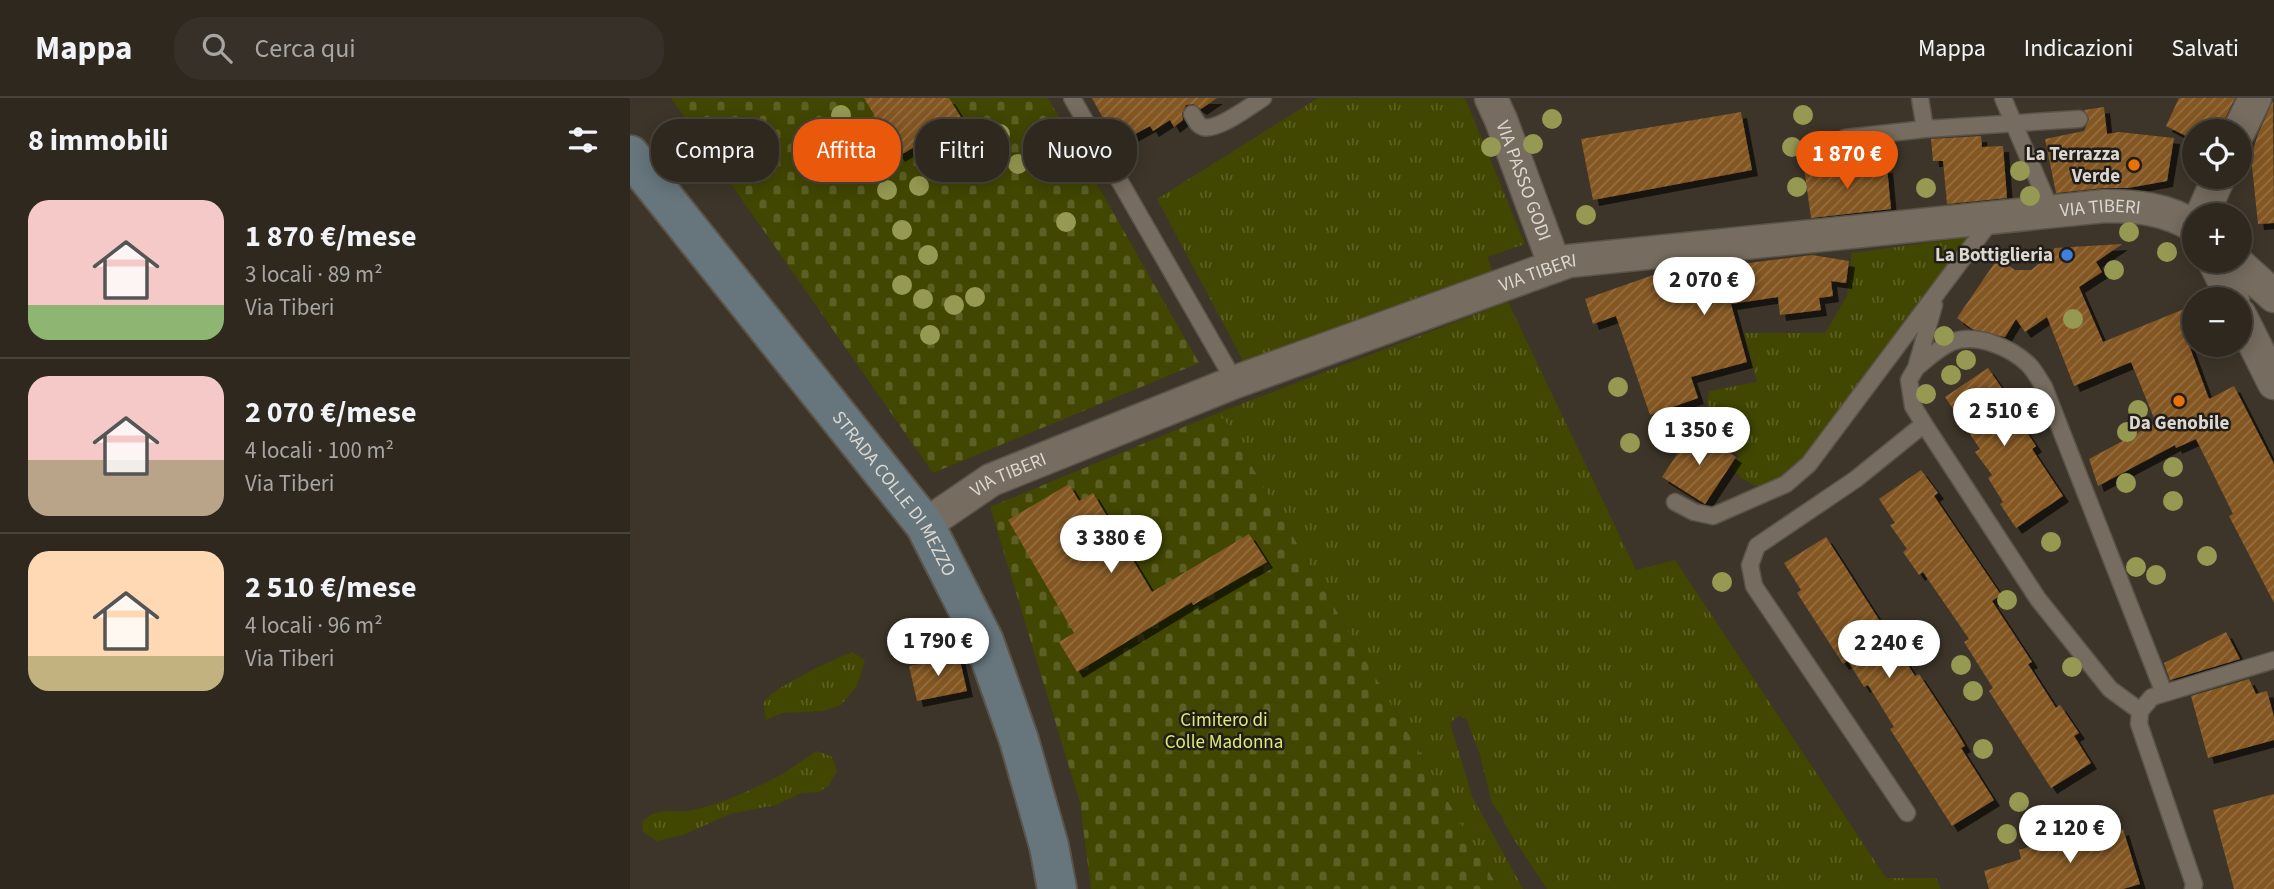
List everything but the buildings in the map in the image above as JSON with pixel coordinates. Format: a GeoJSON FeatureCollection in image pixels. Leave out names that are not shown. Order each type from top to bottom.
{"type":"FeatureCollection","features":[{"type":"Feature","properties":{"kind":"street","name":"VIA PASSO GODI"},"geometry":{"type":"LineString","coordinates":[[1491,98],[1555,266]]}},
{"type":"Feature","properties":{"kind":"street"},"geometry":{"type":"LineString","coordinates":[[2245,119],[2255,98]]}},
{"type":"Feature","properties":{"kind":"street","name":"STRADA COLLE DI MEZZO"},"geometry":{"type":"LineString","coordinates":[[630,155],[925,525],[970,613],[996,675],[1019,740],[1049,845],[1057,889]]}},
{"type":"Feature","properties":{"kind":"street","name":"VIA TIBERI"},"geometry":{"type":"LineString","coordinates":[[925,525],[991,480],[1235,382],[1569,261],[2105,206],[2145,207],[2182,220]]}},
{"type":"Feature","properties":{"kind":"street"},"geometry":{"type":"LineString","coordinates":[[2244,285],[2274,347]]}},
{"type":"Feature","properties":{"kind":"street"},"geometry":{"type":"LineString","coordinates":[[2252,339],[2274,383]]}},
{"type":"Feature","properties":{"kind":"lane"},"geometry":{"type":"LineString","coordinates":[[1072,98],[1235,382]]}},
{"type":"Feature","properties":{"kind":"lane"},"geometry":{"type":"LineString","coordinates":[[1192,114],[1197,124],[1211,127],[1223,123],[1263,98]]}},
{"type":"Feature","properties":{"kind":"lane"},"geometry":{"type":"LineString","coordinates":[[1920,98],[1925,129]]}},
{"type":"Feature","properties":{"kind":"lane"},"geometry":{"type":"LineString","coordinates":[[2003,98],[2051,211]]}},
{"type":"Feature","properties":{"kind":"lane"},"geometry":{"type":"LineString","coordinates":[[1844,138],[1925,129],[2079,119]]}},
{"type":"Feature","properties":{"kind":"lane"},"geometry":{"type":"LineString","coordinates":[[1675,502],[1694,512],[1713,516],[1786,484],[1809,464],[1993,218]]}},
{"type":"Feature","properties":{"kind":"lane"},"geometry":{"type":"LineString","coordinates":[[1937,294],[1916,368],[1909,380],[1913,406],[2038,599],[2109,689],[2140,710]]}},
{"type":"Feature","properties":{"kind":"lane"},"geometry":{"type":"LineString","coordinates":[[1916,368],[1950,343],[1972,339],[2011,353],[2034,371],[2044,387],[2164,693]]}},
{"type":"Feature","properties":{"kind":"lane"},"geometry":{"type":"LineString","coordinates":[[1907,813],[1754,586],[1750,565],[1757,546],[1856,479],[1924,424]]}},
{"type":"Feature","properties":{"kind":"lane"},"geometry":{"type":"LineString","coordinates":[[2193,889],[2194,884],[2139,724],[2140,710],[2149,699],[2164,693],[2274,660]]}},
{"type":"Feature","properties":{"kind":"green space"},"geometry":{"type":"Polygon","coordinates":[[[671,98],[1048,98],[1060,119],[1023,119],[1023,182],[1096,182],[1199,363],[933,473],[730,182],[779,182],[779,119],[686,119],[671,98]]]}},
{"type":"Feature","properties":{"kind":"green space"},"geometry":{"type":"Polygon","coordinates":[[[1318,98],[1465,98],[1525,244],[1487,257],[1495,276],[1247,368],[1157,199],[1318,98]]]}},
{"type":"Feature","properties":{"kind":"green space"},"geometry":{"type":"Polygon","coordinates":[[[1970,237],[1803,467],[1762,489],[1741,478],[1732,468],[1740,456],[1696,426],[1706,413],[1709,391],[1757,382],[1744,333],[1825,333],[1847,296],[1852,253],[1970,237]]]}},
{"type":"Feature","properties":{"kind":"green space"},"geometry":{"type":"Polygon","coordinates":[[[1508,302],[1636,570],[1675,560],[1886,878],[1936,878],[1941,889],[1547,889],[1492,804],[1480,755],[1467,720],[1459,715],[1450,723],[1472,796],[1523,889],[1499,889],[1220,412],[1508,302]]]}},
{"type":"Feature","properties":{"kind":"green space","name":"Cimitero di Colle Madonna"},"geometry":{"type":"Polygon","coordinates":[[[1220,412],[1499,889],[1091,889],[1080,803],[990,507],[1220,412]]]}},
{"type":"Feature","properties":{"kind":"green space"},"geometry":{"type":"Polygon","coordinates":[[[852,652],[865,660],[857,686],[841,705],[823,711],[782,713],[766,720],[764,703],[769,697],[804,674],[852,652]]]}},
{"type":"Feature","properties":{"kind":"green space"},"geometry":{"type":"Polygon","coordinates":[[[817,751],[832,757],[837,771],[829,785],[819,792],[801,793],[776,805],[730,814],[683,835],[657,841],[643,832],[642,822],[655,813],[693,810],[724,801],[775,778],[817,751]]]}},
{"type":"Feature","properties":{"kind":"place","name":"La Terrazza Verde"},"geometry":{"type":"Point","coordinates":[2134,165]}},
{"type":"Feature","properties":{"kind":"place","name":"La Bottiglieria"},"geometry":{"type":"Point","coordinates":[2067,255]}},
{"type":"Feature","properties":{"kind":"place","name":"Da Genobile"},"geometry":{"type":"Point","coordinates":[2179,401]}}]}
